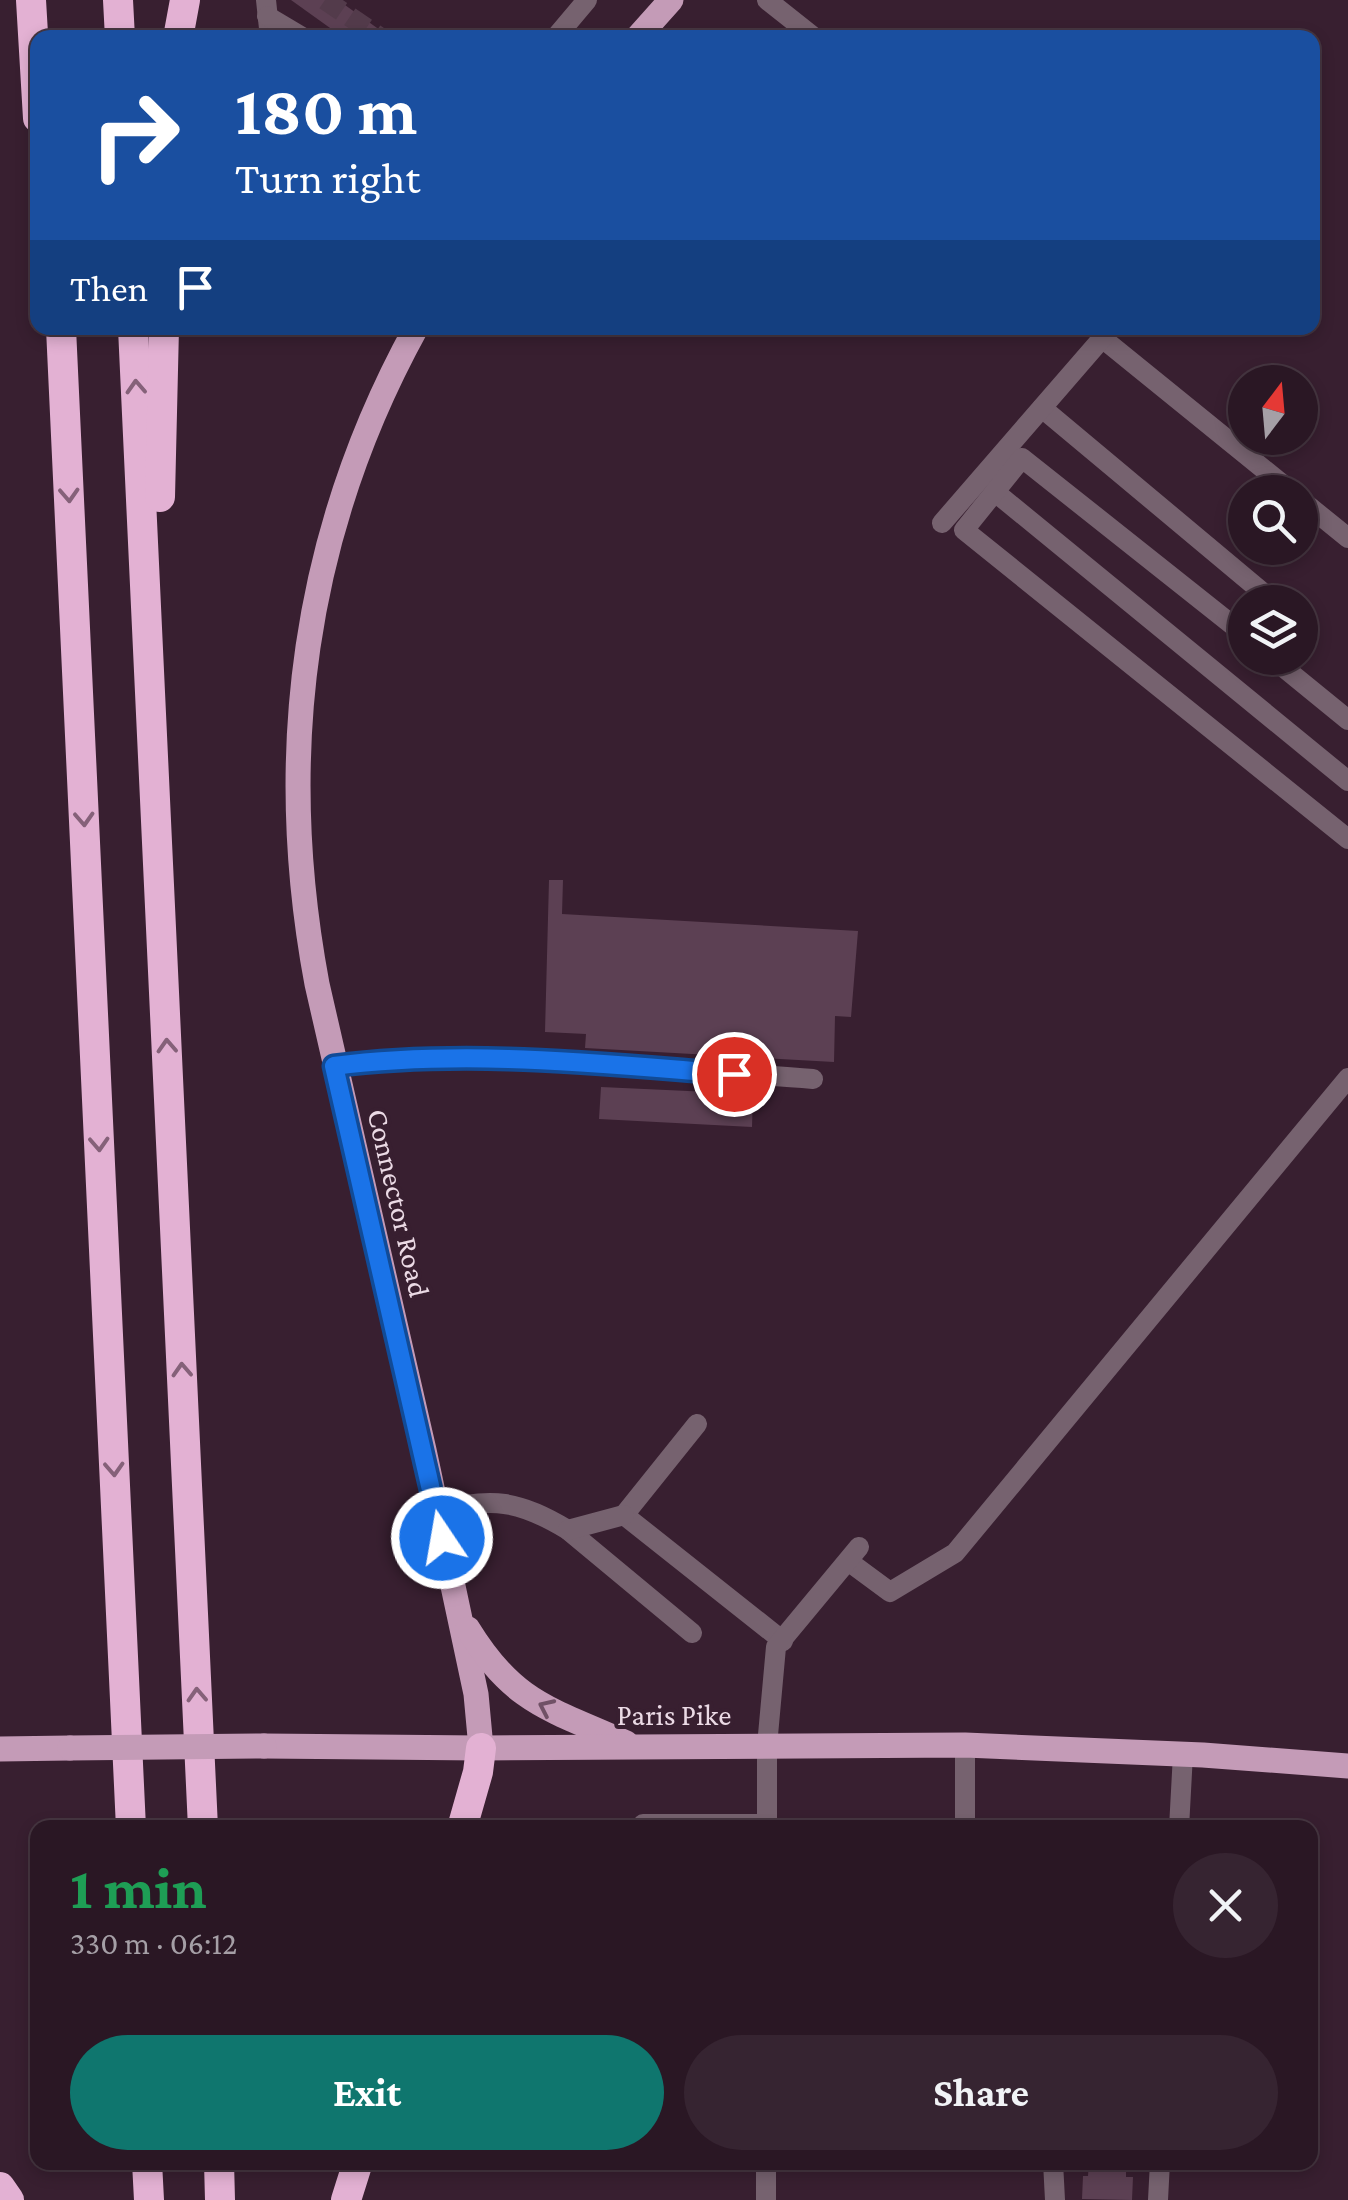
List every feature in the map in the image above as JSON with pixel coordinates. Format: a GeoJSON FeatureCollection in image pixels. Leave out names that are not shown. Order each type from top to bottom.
{"type":"FeatureCollection","features":[{"type":"Feature","properties":{"kind":"highway"},"geometry":{"type":"LineString","coordinates":[[32,0],[34,30]]}},
{"type":"Feature","properties":{"kind":"highway"},"geometry":{"type":"LineString","coordinates":[[46,0],[48,30]]}},
{"type":"Feature","properties":{"kind":"highway"},"geometry":{"type":"LineString","coordinates":[[118,0],[120,30]]}},
{"type":"Feature","properties":{"kind":"highway"},"geometry":{"type":"LineString","coordinates":[[179,30],[185,0]]}},
{"type":"Feature","properties":{"kind":"highway"},"geometry":{"type":"LineString","coordinates":[[59,335],[131,1820]]}},
{"type":"Feature","properties":{"kind":"highway"},"geometry":{"type":"LineString","coordinates":[[133,335],[203,1820]]}},
{"type":"Feature","properties":{"kind":"highway"},"geometry":{"type":"LineString","coordinates":[[152,730],[164,335]]}},
{"type":"Feature","properties":{"kind":"highway"},"geometry":{"type":"LineString","coordinates":[[464,1820],[481,1748]]}},
{"type":"Feature","properties":{"kind":"highway"},"geometry":{"type":"LineString","coordinates":[[147,2170],[149,2200]]}},
{"type":"Feature","properties":{"kind":"highway"},"geometry":{"type":"LineString","coordinates":[[219,2170],[220,2200]]}},
{"type":"Feature","properties":{"kind":"highway"},"geometry":{"type":"LineString","coordinates":[[346,2200],[355,2170]]}},
{"type":"Feature","properties":{"kind":"highway"},"geometry":{"type":"LineString","coordinates":[[0,2187],[10,2200]]}},
{"type":"Feature","properties":{"kind":"main road"},"geometry":{"type":"LineString","coordinates":[[645,30],[671,0]]}},
{"type":"Feature","properties":{"kind":"main road","name":"Connector Road"},"geometry":{"type":"LineString","coordinates":[[412,335],[366,431],[338,509],[314,606],[300,692],[296,821],[306,923],[334,1066],[476,1694],[481,1748]]}},
{"type":"Feature","properties":{"kind":"main road"},"geometry":{"type":"LineString","coordinates":[[457,1610],[488,1662],[528,1699],[635,1747]]}},
{"type":"Feature","properties":{"kind":"main road","name":"Paris Pike"},"geometry":{"type":"LineString","coordinates":[[0,1749],[964,1745],[1348,1766]]}},
{"type":"Feature","properties":{"kind":"street"},"geometry":{"type":"LineString","coordinates":[[562,30],[587,0]]}},
{"type":"Feature","properties":{"kind":"street"},"geometry":{"type":"LineString","coordinates":[[767,0],[805,30]]}},
{"type":"Feature","properties":{"kind":"street"},"geometry":{"type":"LineString","coordinates":[[942,523],[1105,335]]}},
{"type":"Feature","properties":{"kind":"street"},"geometry":{"type":"LineString","coordinates":[[1109,335],[1272,475]]}},
{"type":"Feature","properties":{"kind":"street"},"geometry":{"type":"LineString","coordinates":[[1042,408],[1254,585]]}},
{"type":"Feature","properties":{"kind":"street"},"geometry":{"type":"LineString","coordinates":[[1228,618],[1022,458],[964,530],[1348,839]]}},
{"type":"Feature","properties":{"kind":"street"},"geometry":{"type":"LineString","coordinates":[[995,492],[1348,781]]}},
{"type":"Feature","properties":{"kind":"street"},"geometry":{"type":"LineString","coordinates":[[1318,514],[1348,538]]}},
{"type":"Feature","properties":{"kind":"street"},"geometry":{"type":"LineString","coordinates":[[1293,675],[1348,720]]}},
{"type":"Feature","properties":{"kind":"street"},"geometry":{"type":"LineString","coordinates":[[334,1066],[397,1058],[539,1060],[813,1079]]}},
{"type":"Feature","properties":{"kind":"street"},"geometry":{"type":"LineString","coordinates":[[767,1820],[767,1746],[776,1647],[853,1554],[890,1592],[955,1553],[1348,1078]]}},
{"type":"Feature","properties":{"kind":"street"},"geometry":{"type":"LineString","coordinates":[[568,1530],[624,1515],[697,1424]]}},
{"type":"Feature","properties":{"kind":"street"},"geometry":{"type":"LineString","coordinates":[[436,1511],[468,1503],[496,1501],[519,1505],[568,1530],[692,1632]]}},
{"type":"Feature","properties":{"kind":"street"},"geometry":{"type":"LineString","coordinates":[[624,1515],[783,1640]]}},
{"type":"Feature","properties":{"kind":"street"},"geometry":{"type":"LineString","coordinates":[[964,1745],[965,1820]]}},
{"type":"Feature","properties":{"kind":"street"},"geometry":{"type":"LineString","coordinates":[[1179,1820],[1183,1754]]}},
{"type":"Feature","properties":{"kind":"street"},"geometry":{"type":"LineString","coordinates":[[766,2170],[766,2200]]}},
{"type":"Feature","properties":{"kind":"street"},"geometry":{"type":"LineString","coordinates":[[1053,2170],[1055,2200]]}},
{"type":"Feature","properties":{"kind":"street"},"geometry":{"type":"LineString","coordinates":[[1158,2200],[1160,2170]]}},
{"type":"Feature","properties":{"kind":"building"},"geometry":{"type":"Polygon","coordinates":[[[291,0],[338,0],[380,30],[333,30],[291,0]]]}},
{"type":"Feature","properties":{"kind":"building"},"geometry":{"type":"Polygon","coordinates":[[[549,880],[563,880],[562,914],[858,931],[851,1017],[835,1016],[834,1062],[585,1048],[586,1034],[545,1032],[549,880]]]}},
{"type":"Feature","properties":{"kind":"building"},"geometry":{"type":"Polygon","coordinates":[[[601,1087],[753,1094],[752,1127],[599,1119],[601,1087]]]}},
{"type":"Feature","properties":{"kind":"building"},"geometry":{"type":"Polygon","coordinates":[[[1088,2170],[1126,2170],[1126,2177],[1133,2177],[1132,2200],[1082,2199],[1083,2176],[1088,2176],[1088,2170]]]}},
{"type":"Feature","properties":{"kind":"tunnel"},"geometry":{"type":"LineString","coordinates":[[325,0],[369,30]]}},
{"type":"Feature","properties":{"kind":"route"},"geometry":{"type":"LineString","coordinates":[[442,1538],[334,1066],[397,1058],[539,1060],[734,1074]]}}]}
